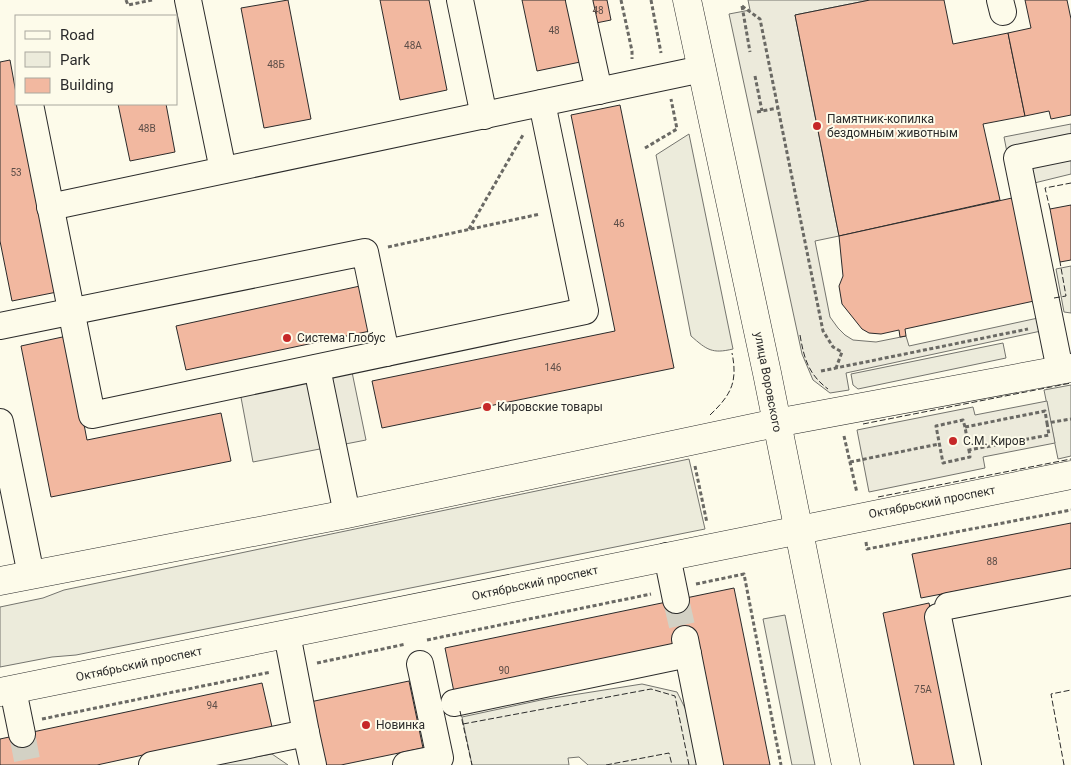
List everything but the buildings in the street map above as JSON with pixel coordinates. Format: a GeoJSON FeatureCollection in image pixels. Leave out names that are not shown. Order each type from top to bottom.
{"type":"FeatureCollection","features":[{"type":"Feature","properties":{"kind":"main road","name":"улица Воровского"},"geometry":{"type":"LineString","coordinates":[[687,0],[767,373],[846,765]]}},
{"type":"Feature","properties":{"kind":"main road"},"geometry":{"type":"LineString","coordinates":[[0,582],[347,514],[776,423],[1066,369]]}},
{"type":"Feature","properties":{"kind":"main road","name":"Октябрьский проспект"},"geometry":{"type":"LineString","coordinates":[[6,691],[797,529],[1071,475]]}},
{"type":"Feature","properties":{"kind":"street"},"geometry":{"type":"LineString","coordinates":[[188,0],[223,170]]}},
{"type":"Feature","properties":{"kind":"street"},"geometry":{"type":"LineString","coordinates":[[460,0],[484,116]]}},
{"type":"Feature","properties":{"kind":"street"},"geometry":{"type":"LineString","coordinates":[[579,0],[599,92]]}},
{"type":"Feature","properties":{"kind":"street"},"geometry":{"type":"LineString","coordinates":[[50,207],[702,69]]}},
{"type":"Feature","properties":{"kind":"street"},"geometry":{"type":"LineString","coordinates":[[30,105],[92,415],[585,311],[542,103]]}},
{"type":"Feature","properties":{"kind":"street"},"geometry":{"type":"LineString","coordinates":[[1066,369],[1017,158],[1071,147]]}},
{"type":"Feature","properties":{"kind":"street"},"geometry":{"type":"LineString","coordinates":[[0,326],[365,252],[386,353]]}},
{"type":"Feature","properties":{"kind":"street"},"geometry":{"type":"LineString","coordinates":[[317,368],[347,514]]}},
{"type":"Feature","properties":{"kind":"street"},"geometry":{"type":"LineString","coordinates":[[0,422],[31,575]]}},
{"type":"Feature","properties":{"kind":"street"},"geometry":{"type":"LineString","coordinates":[[667,556],[675,595]]}},
{"type":"Feature","properties":{"kind":"street"},"geometry":{"type":"LineString","coordinates":[[968,765],[943,611],[1071,582]]}},
{"type":"Feature","properties":{"kind":"street"},"geometry":{"type":"LineString","coordinates":[[287,634],[312,765]]}},
{"type":"Feature","properties":{"kind":"street"},"geometry":{"type":"LineString","coordinates":[[454,703],[686,646],[710,765]]}},
{"type":"Feature","properties":{"kind":"street"},"geometry":{"type":"LineString","coordinates":[[406,765],[440,758],[417,649]]}},
{"type":"Feature","properties":{"kind":"street"},"geometry":{"type":"LineString","coordinates":[[6,691],[21,729]]}},
{"type":"Feature","properties":{"kind":"street"},"geometry":{"type":"LineString","coordinates":[[152,765],[306,733]]}},
{"type":"Feature","properties":{"kind":"path"},"geometry":{"type":"LineString","coordinates":[[126,0],[128,5],[152,0]]}},
{"type":"Feature","properties":{"kind":"path"},"geometry":{"type":"LineString","coordinates":[[622,0],[632,51]]}},
{"type":"Feature","properties":{"kind":"path"},"geometry":{"type":"LineString","coordinates":[[651,0],[658,36]]}},
{"type":"Feature","properties":{"kind":"path"},"geometry":{"type":"LineString","coordinates":[[750,52],[742,6],[760,19],[823,331],[833,347],[842,352],[836,368]]}},
{"type":"Feature","properties":{"kind":"path"},"geometry":{"type":"LineString","coordinates":[[755,76],[762,111]]}},
{"type":"Feature","properties":{"kind":"path"},"geometry":{"type":"LineString","coordinates":[[645,148],[677,129],[671,99]]}},
{"type":"Feature","properties":{"kind":"path"},"geometry":{"type":"LineString","coordinates":[[468,230],[542,103]]}},
{"type":"Feature","properties":{"kind":"path"},"geometry":{"type":"LineString","coordinates":[[757,112],[778,108]]}},
{"type":"Feature","properties":{"kind":"path"},"geometry":{"type":"LineString","coordinates":[[365,252],[564,208]]}},
{"type":"Feature","properties":{"kind":"path"},"geometry":{"type":"LineString","coordinates":[[821,371],[1030,329]]}},
{"type":"Feature","properties":{"kind":"path"},"geometry":{"type":"LineString","coordinates":[[965,427],[1045,410],[1049,423],[1049,435],[969,450]]}},
{"type":"Feature","properties":{"kind":"path"},"geometry":{"type":"LineString","coordinates":[[1049,423],[1071,419]]}},
{"type":"Feature","properties":{"kind":"path"},"geometry":{"type":"LineString","coordinates":[[964,420],[965,427],[970,457],[943,462],[936,426],[964,420]]}},
{"type":"Feature","properties":{"kind":"path"},"geometry":{"type":"LineString","coordinates":[[843,430],[857,496]]}},
{"type":"Feature","properties":{"kind":"path"},"geometry":{"type":"LineString","coordinates":[[850,462],[939,444]]}},
{"type":"Feature","properties":{"kind":"path"},"geometry":{"type":"LineString","coordinates":[[693,458],[707,524]]}},
{"type":"Feature","properties":{"kind":"path"},"geometry":{"type":"LineString","coordinates":[[867,548],[1071,510]]}},
{"type":"Feature","properties":{"kind":"path"},"geometry":{"type":"LineString","coordinates":[[21,729],[294,668],[417,649],[675,595],[744,574],[781,765]]}},
{"type":"Feature","properties":{"kind":"green space"},"geometry":{"type":"Polygon","coordinates":[[[689,134],[733,349],[710,350],[691,336],[656,155],[689,134]]]}},
{"type":"Feature","properties":{"kind":"green space"},"geometry":{"type":"Polygon","coordinates":[[[1071,266],[1071,313],[1064,312],[1056,269],[1071,266]]]}},
{"type":"Feature","properties":{"kind":"green space"},"geometry":{"type":"Polygon","coordinates":[[[1003,343],[1006,358],[858,389],[853,385],[851,374],[1003,343]]]}},
{"type":"Feature","properties":{"kind":"green space"},"geometry":{"type":"Polygon","coordinates":[[[1071,385],[1071,456],[1058,459],[1044,390],[1071,385]]]}},
{"type":"Feature","properties":{"kind":"green space"},"geometry":{"type":"Polygon","coordinates":[[[689,459],[705,529],[76,655],[52,657],[0,667],[0,607],[43,598],[64,590],[689,459]]]}},
{"type":"Feature","properties":{"kind":"green space"},"geometry":{"type":"Polygon","coordinates":[[[785,615],[815,765],[792,765],[763,619],[785,615]]]}},
{"type":"Feature","properties":{"kind":"green space"},"geometry":{"type":"Polygon","coordinates":[[[642,684],[677,692],[691,720],[697,765],[588,765],[579,757],[568,758],[569,765],[472,765],[462,717],[541,700],[642,684]]]}},
{"type":"Feature","properties":{"kind":"green space"},"geometry":{"type":"Polygon","coordinates":[[[272,754],[288,765],[211,765],[272,754]]]}},
{"type":"Feature","properties":{"kind":"shaded area"},"geometry":{"type":"Polygon","coordinates":[[[748,0],[870,0],[795,15],[839,236],[815,241],[830,317],[838,328],[853,340],[876,342],[906,336],[909,346],[1038,318],[1041,331],[846,373],[849,390],[830,393],[813,380],[802,354],[729,14],[750,10],[748,0]]]}},
{"type":"Feature","properties":{"kind":"shaded area"},"geometry":{"type":"Polygon","coordinates":[[[1071,124],[1071,174],[1014,188],[1004,137],[1071,124]]]}},
{"type":"Feature","properties":{"kind":"shaded area"},"geometry":{"type":"Polygon","coordinates":[[[352,372],[366,440],[253,462],[240,392],[352,372]]]}},
{"type":"Feature","properties":{"kind":"shaded area"},"geometry":{"type":"Polygon","coordinates":[[[1047,401],[1055,443],[983,457],[985,468],[869,492],[857,430],[973,407],[975,415],[1047,401]]]}},
{"type":"Feature","properties":{"kind":"tunnel"},"geometry":{"type":"LineString","coordinates":[[676,600],[685,639]]}},
{"type":"Feature","properties":{"kind":"tunnel"},"geometry":{"type":"LineString","coordinates":[[22,734],[28,765]]}},
{"type":"Feature","properties":{"kind":"fence"},"geometry":{"type":"LineString","coordinates":[[1050,209],[1045,188],[1071,183]]}},
{"type":"Feature","properties":{"kind":"fence"},"geometry":{"type":"LineString","coordinates":[[1054,298],[1066,296],[1060,262]]}},
{"type":"Feature","properties":{"kind":"fence"},"geometry":{"type":"LineString","coordinates":[[800,335],[803,351],[811,371],[828,389]]}},
{"type":"Feature","properties":{"kind":"fence"},"geometry":{"type":"LineString","coordinates":[[710,415],[723,401],[731,387],[734,372],[732,353]]}},
{"type":"Feature","properties":{"kind":"fence"},"geometry":{"type":"LineString","coordinates":[[863,424],[1071,383]]}},
{"type":"Feature","properties":{"kind":"fence"},"geometry":{"type":"LineString","coordinates":[[878,497],[1071,459]]}},
{"type":"Feature","properties":{"kind":"fence"},"geometry":{"type":"LineString","coordinates":[[463,724],[651,689],[675,696],[689,765]]}},
{"type":"Feature","properties":{"kind":"fence"},"geometry":{"type":"LineString","coordinates":[[1064,765],[1051,694],[1071,690]]}},
{"type":"Feature","properties":{"kind":"fence"},"geometry":{"type":"LineString","coordinates":[[460,711],[472,765]]}},
{"type":"Feature","properties":{"kind":"fence"},"geometry":{"type":"LineString","coordinates":[[606,765],[669,753],[672,765]]}},
{"type":"Feature","properties":{"kind":"place","name":"Памятник-копилка бездомным животным"},"geometry":{"type":"Point","coordinates":[817,126]}},
{"type":"Feature","properties":{"kind":"place","name":"Система Глобус"},"geometry":{"type":"Point","coordinates":[287,338]}},
{"type":"Feature","properties":{"kind":"place","name":"Кировские товары"},"geometry":{"type":"Point","coordinates":[487,407]}},
{"type":"Feature","properties":{"kind":"place","name":"С.М. Киров"},"geometry":{"type":"Point","coordinates":[953,441]}},
{"type":"Feature","properties":{"kind":"place","name":"Новинка"},"geometry":{"type":"Point","coordinates":[366,725]}}]}
